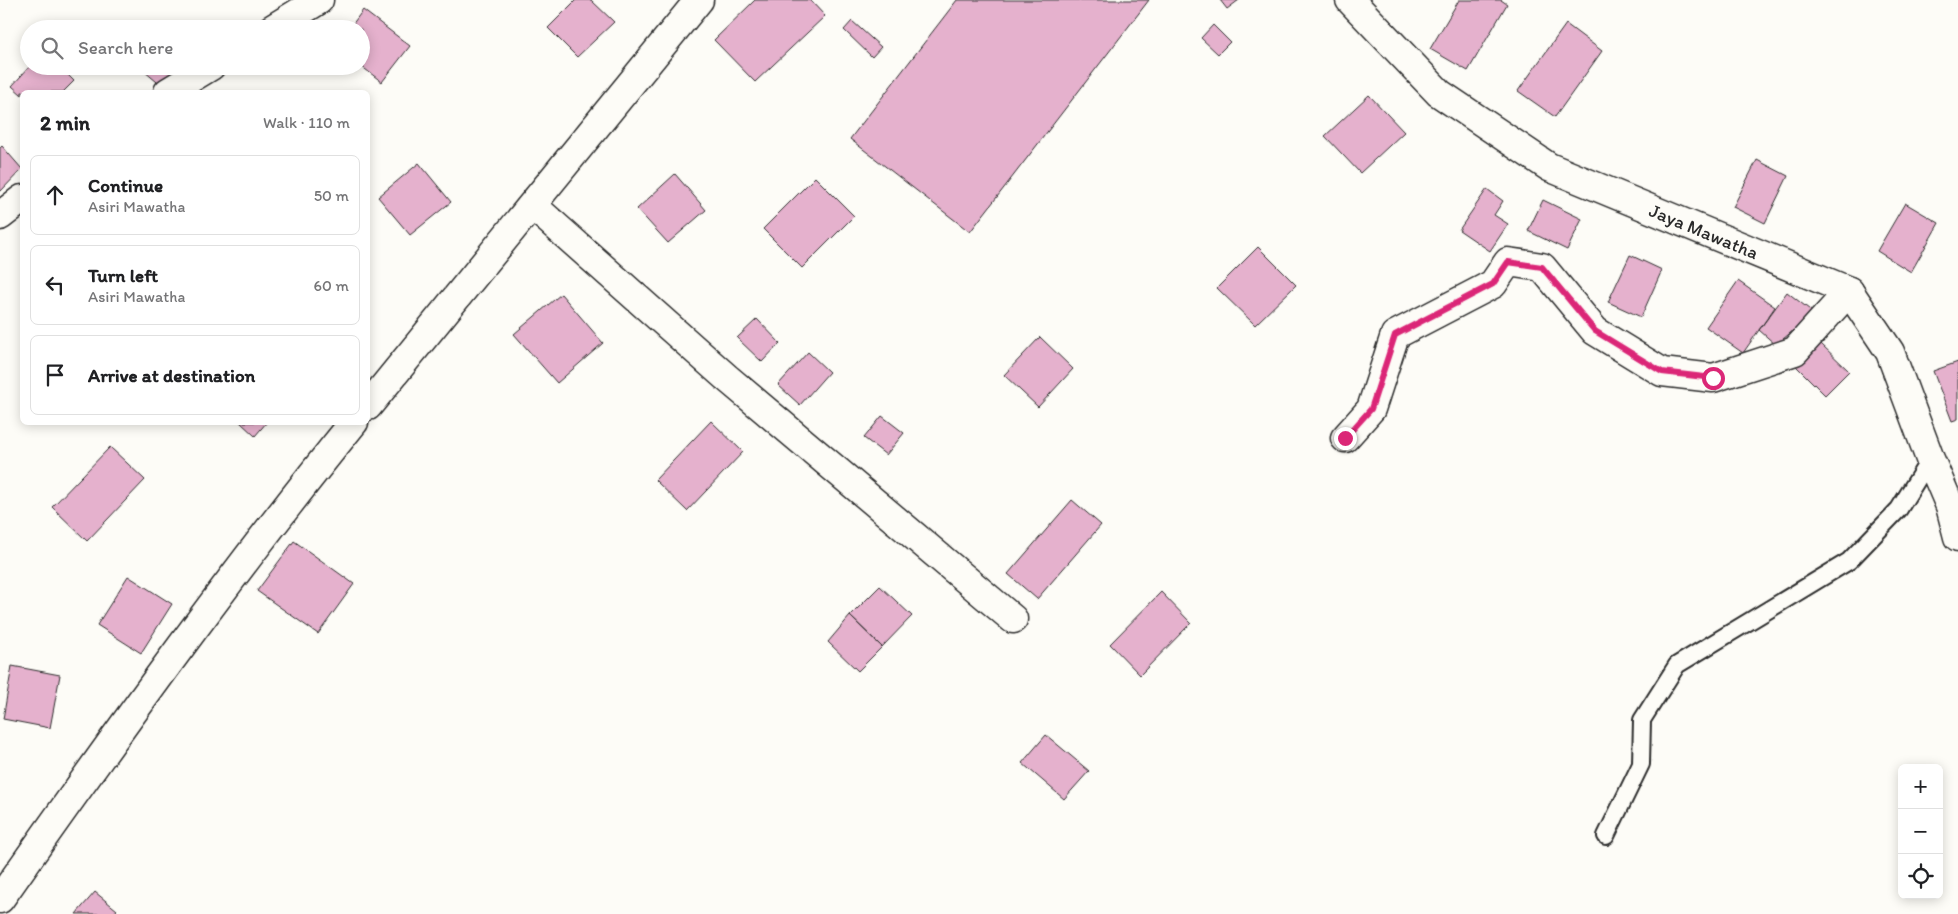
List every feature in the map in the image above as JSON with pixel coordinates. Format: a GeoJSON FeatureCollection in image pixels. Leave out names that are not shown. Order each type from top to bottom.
{"type":"FeatureCollection","features":[{"type":"Feature","properties":{"kind":"street"},"geometry":{"type":"LineString","coordinates":[[287,20],[319,0]]}},
{"type":"Feature","properties":{"kind":"street"},"geometry":{"type":"LineString","coordinates":[[370,404],[699,0]]}},
{"type":"Feature","properties":{"kind":"street","name":"Jaya Mawatha"},"geometry":{"type":"LineString","coordinates":[[1350,0],[1439,93],[1549,167],[1849,291]]}},
{"type":"Feature","properties":{"kind":"street"},"geometry":{"type":"LineString","coordinates":[[171,90],[196,75]]}},
{"type":"Feature","properties":{"kind":"street"},"geometry":{"type":"LineString","coordinates":[[0,216],[20,201]]}},
{"type":"Feature","properties":{"kind":"street"},"geometry":{"type":"LineString","coordinates":[[532,205],[728,378],[1013,619]]}},
{"type":"Feature","properties":{"kind":"street"},"geometry":{"type":"LineString","coordinates":[[1345,438],[1371,409],[1395,335],[1493,284],[1508,262],[1542,267],[1595,331],[1662,372],[1713,378],[1796,351],[1849,291],[1890,352],[1930,459],[1954,504],[1958,537]]}},
{"type":"Feature","properties":{"kind":"street"},"geometry":{"type":"LineString","coordinates":[[0,899],[119,730],[287,505],[352,425]]}},
{"type":"Feature","properties":{"kind":"lane"},"geometry":{"type":"LineString","coordinates":[[1606,836],[1641,764],[1642,720],[1677,665],[1850,561],[1899,509],[1930,459]]}},
{"type":"Feature","properties":{"kind":"building"},"geometry":{"type":"Polygon","coordinates":[[[576,0],[591,0],[614,22],[577,57],[548,28],[576,0]]]}},
{"type":"Feature","properties":{"kind":"building"},"geometry":{"type":"Polygon","coordinates":[[[755,0],[810,0],[825,16],[755,82],[714,40],[755,0]]]}},
{"type":"Feature","properties":{"kind":"building"},"geometry":{"type":"Polygon","coordinates":[[[957,0],[1149,0],[970,232],[850,139],[957,0]]]}},
{"type":"Feature","properties":{"kind":"building"},"geometry":{"type":"Polygon","coordinates":[[[1220,0],[1239,0],[1227,9],[1220,0]]]}},
{"type":"Feature","properties":{"kind":"building"},"geometry":{"type":"Polygon","coordinates":[[[1459,0],[1501,0],[1507,4],[1468,71],[1430,49],[1459,0]]]}},
{"type":"Feature","properties":{"kind":"building"},"geometry":{"type":"Polygon","coordinates":[[[363,10],[410,46],[382,82],[370,73],[370,20],[356,20],[363,10]]]}},
{"type":"Feature","properties":{"kind":"building"},"geometry":{"type":"Polygon","coordinates":[[[852,21],[881,47],[872,57],[844,30],[852,21]]]}},
{"type":"Feature","properties":{"kind":"building"},"geometry":{"type":"Polygon","coordinates":[[[1566,24],[1602,51],[1555,117],[1518,91],[1566,24]]]}},
{"type":"Feature","properties":{"kind":"building"},"geometry":{"type":"Polygon","coordinates":[[[1213,25],[1230,42],[1218,54],[1201,38],[1213,25]]]}},
{"type":"Feature","properties":{"kind":"building"},"geometry":{"type":"Polygon","coordinates":[[[22,75],[68,75],[74,81],[65,90],[20,90],[20,93],[12,86],[22,75]]]}},
{"type":"Feature","properties":{"kind":"building"},"geometry":{"type":"Polygon","coordinates":[[[149,75],[173,75],[163,87],[149,75]]]}},
{"type":"Feature","properties":{"kind":"building"},"geometry":{"type":"Polygon","coordinates":[[[1369,95],[1404,132],[1360,173],[1325,136],[1369,95]]]}},
{"type":"Feature","properties":{"kind":"building"},"geometry":{"type":"Polygon","coordinates":[[[2,146],[20,167],[20,171],[0,192],[0,148],[2,146]]]}},
{"type":"Feature","properties":{"kind":"building"},"geometry":{"type":"Polygon","coordinates":[[[1757,160],[1788,176],[1765,223],[1733,207],[1757,160]]]}},
{"type":"Feature","properties":{"kind":"building"},"geometry":{"type":"Polygon","coordinates":[[[419,163],[451,202],[410,235],[378,197],[419,163]]]}},
{"type":"Feature","properties":{"kind":"building"},"geometry":{"type":"Polygon","coordinates":[[[675,174],[706,210],[668,243],[637,209],[675,174]]]}},
{"type":"Feature","properties":{"kind":"building"},"geometry":{"type":"Polygon","coordinates":[[[815,177],[854,216],[802,268],[763,229],[815,177]]]}},
{"type":"Feature","properties":{"kind":"building"},"geometry":{"type":"Polygon","coordinates":[[[1487,189],[1503,201],[1494,215],[1508,224],[1490,251],[1459,230],[1487,189]]]}},
{"type":"Feature","properties":{"kind":"building"},"geometry":{"type":"Polygon","coordinates":[[[1543,200],[1582,219],[1567,250],[1528,231],[1543,200]]]}},
{"type":"Feature","properties":{"kind":"building"},"geometry":{"type":"Polygon","coordinates":[[[1905,203],[1939,223],[1911,272],[1877,251],[1905,203]]]}},
{"type":"Feature","properties":{"kind":"building"},"geometry":{"type":"Polygon","coordinates":[[[1258,247],[1296,285],[1255,325],[1217,288],[1258,247]]]}},
{"type":"Feature","properties":{"kind":"building"},"geometry":{"type":"Polygon","coordinates":[[[1630,255],[1662,270],[1641,317],[1608,302],[1630,255]]]}},
{"type":"Feature","properties":{"kind":"building"},"geometry":{"type":"Polygon","coordinates":[[[1738,281],[1775,307],[1743,353],[1706,327],[1738,281]]]}},
{"type":"Feature","properties":{"kind":"building"},"geometry":{"type":"Polygon","coordinates":[[[1787,292],[1814,313],[1776,345],[1759,330],[1787,292]]]}},
{"type":"Feature","properties":{"kind":"building"},"geometry":{"type":"Polygon","coordinates":[[[561,294],[603,343],[557,383],[514,334],[561,294]]]}},
{"type":"Feature","properties":{"kind":"building"},"geometry":{"type":"Polygon","coordinates":[[[757,319],[780,343],[762,362],[737,338],[757,319]]]}},
{"type":"Feature","properties":{"kind":"building"},"geometry":{"type":"Polygon","coordinates":[[[1040,337],[1073,369],[1038,407],[1004,375],[1040,337]]]}},
{"type":"Feature","properties":{"kind":"building"},"geometry":{"type":"Polygon","coordinates":[[[1820,343],[1849,371],[1825,395],[1796,366],[1820,343]]]}},
{"type":"Feature","properties":{"kind":"building"},"geometry":{"type":"Polygon","coordinates":[[[808,352],[829,372],[800,405],[778,385],[808,352]]]}},
{"type":"Feature","properties":{"kind":"building"},"geometry":{"type":"Polygon","coordinates":[[[1958,362],[1958,419],[1952,421],[1933,371],[1958,362]]]}},
{"type":"Feature","properties":{"kind":"building"},"geometry":{"type":"Polygon","coordinates":[[[882,416],[904,433],[886,455],[864,438],[882,416]]]}},
{"type":"Feature","properties":{"kind":"building"},"geometry":{"type":"Polygon","coordinates":[[[711,421],[743,452],[687,511],[655,480],[711,421]]]}},
{"type":"Feature","properties":{"kind":"building"},"geometry":{"type":"Polygon","coordinates":[[[243,425],[264,425],[255,436],[243,425]]]}},
{"type":"Feature","properties":{"kind":"building"},"geometry":{"type":"Polygon","coordinates":[[[110,447],[145,480],[87,541],[52,507],[110,447]]]}},
{"type":"Feature","properties":{"kind":"building"},"geometry":{"type":"Polygon","coordinates":[[[1072,500],[1101,525],[1037,599],[1008,574],[1072,500]]]}},
{"type":"Feature","properties":{"kind":"building"},"geometry":{"type":"Polygon","coordinates":[[[294,541],[354,584],[318,634],[257,591],[294,541]]]}},
{"type":"Feature","properties":{"kind":"building"},"geometry":{"type":"Polygon","coordinates":[[[128,576],[172,604],[141,653],[97,625],[128,576]]]}},
{"type":"Feature","properties":{"kind":"building"},"geometry":{"type":"Polygon","coordinates":[[[880,586],[912,616],[882,647],[850,616],[880,586]]]}},
{"type":"Feature","properties":{"kind":"building"},"geometry":{"type":"Polygon","coordinates":[[[1161,592],[1191,623],[1140,675],[1110,644],[1161,592]]]}},
{"type":"Feature","properties":{"kind":"building"},"geometry":{"type":"Polygon","coordinates":[[[850,616],[882,647],[858,671],[828,642],[850,616]]]}},
{"type":"Feature","properties":{"kind":"building"},"geometry":{"type":"Polygon","coordinates":[[[12,666],[60,675],[50,728],[3,719],[12,666]]]}},
{"type":"Feature","properties":{"kind":"building"},"geometry":{"type":"Polygon","coordinates":[[[1046,735],[1089,771],[1064,799],[1022,763],[1046,735]]]}},
{"type":"Feature","properties":{"kind":"building"},"geometry":{"type":"Polygon","coordinates":[[[95,892],[117,910],[113,914],[76,914],[95,892]]]}},
{"type":"Feature","properties":{"kind":"route"},"geometry":{"type":"LineString","coordinates":[[1345,438],[1371,409],[1395,335],[1493,284],[1508,262],[1542,267],[1595,331],[1662,372],[1713,378]]}}]}
